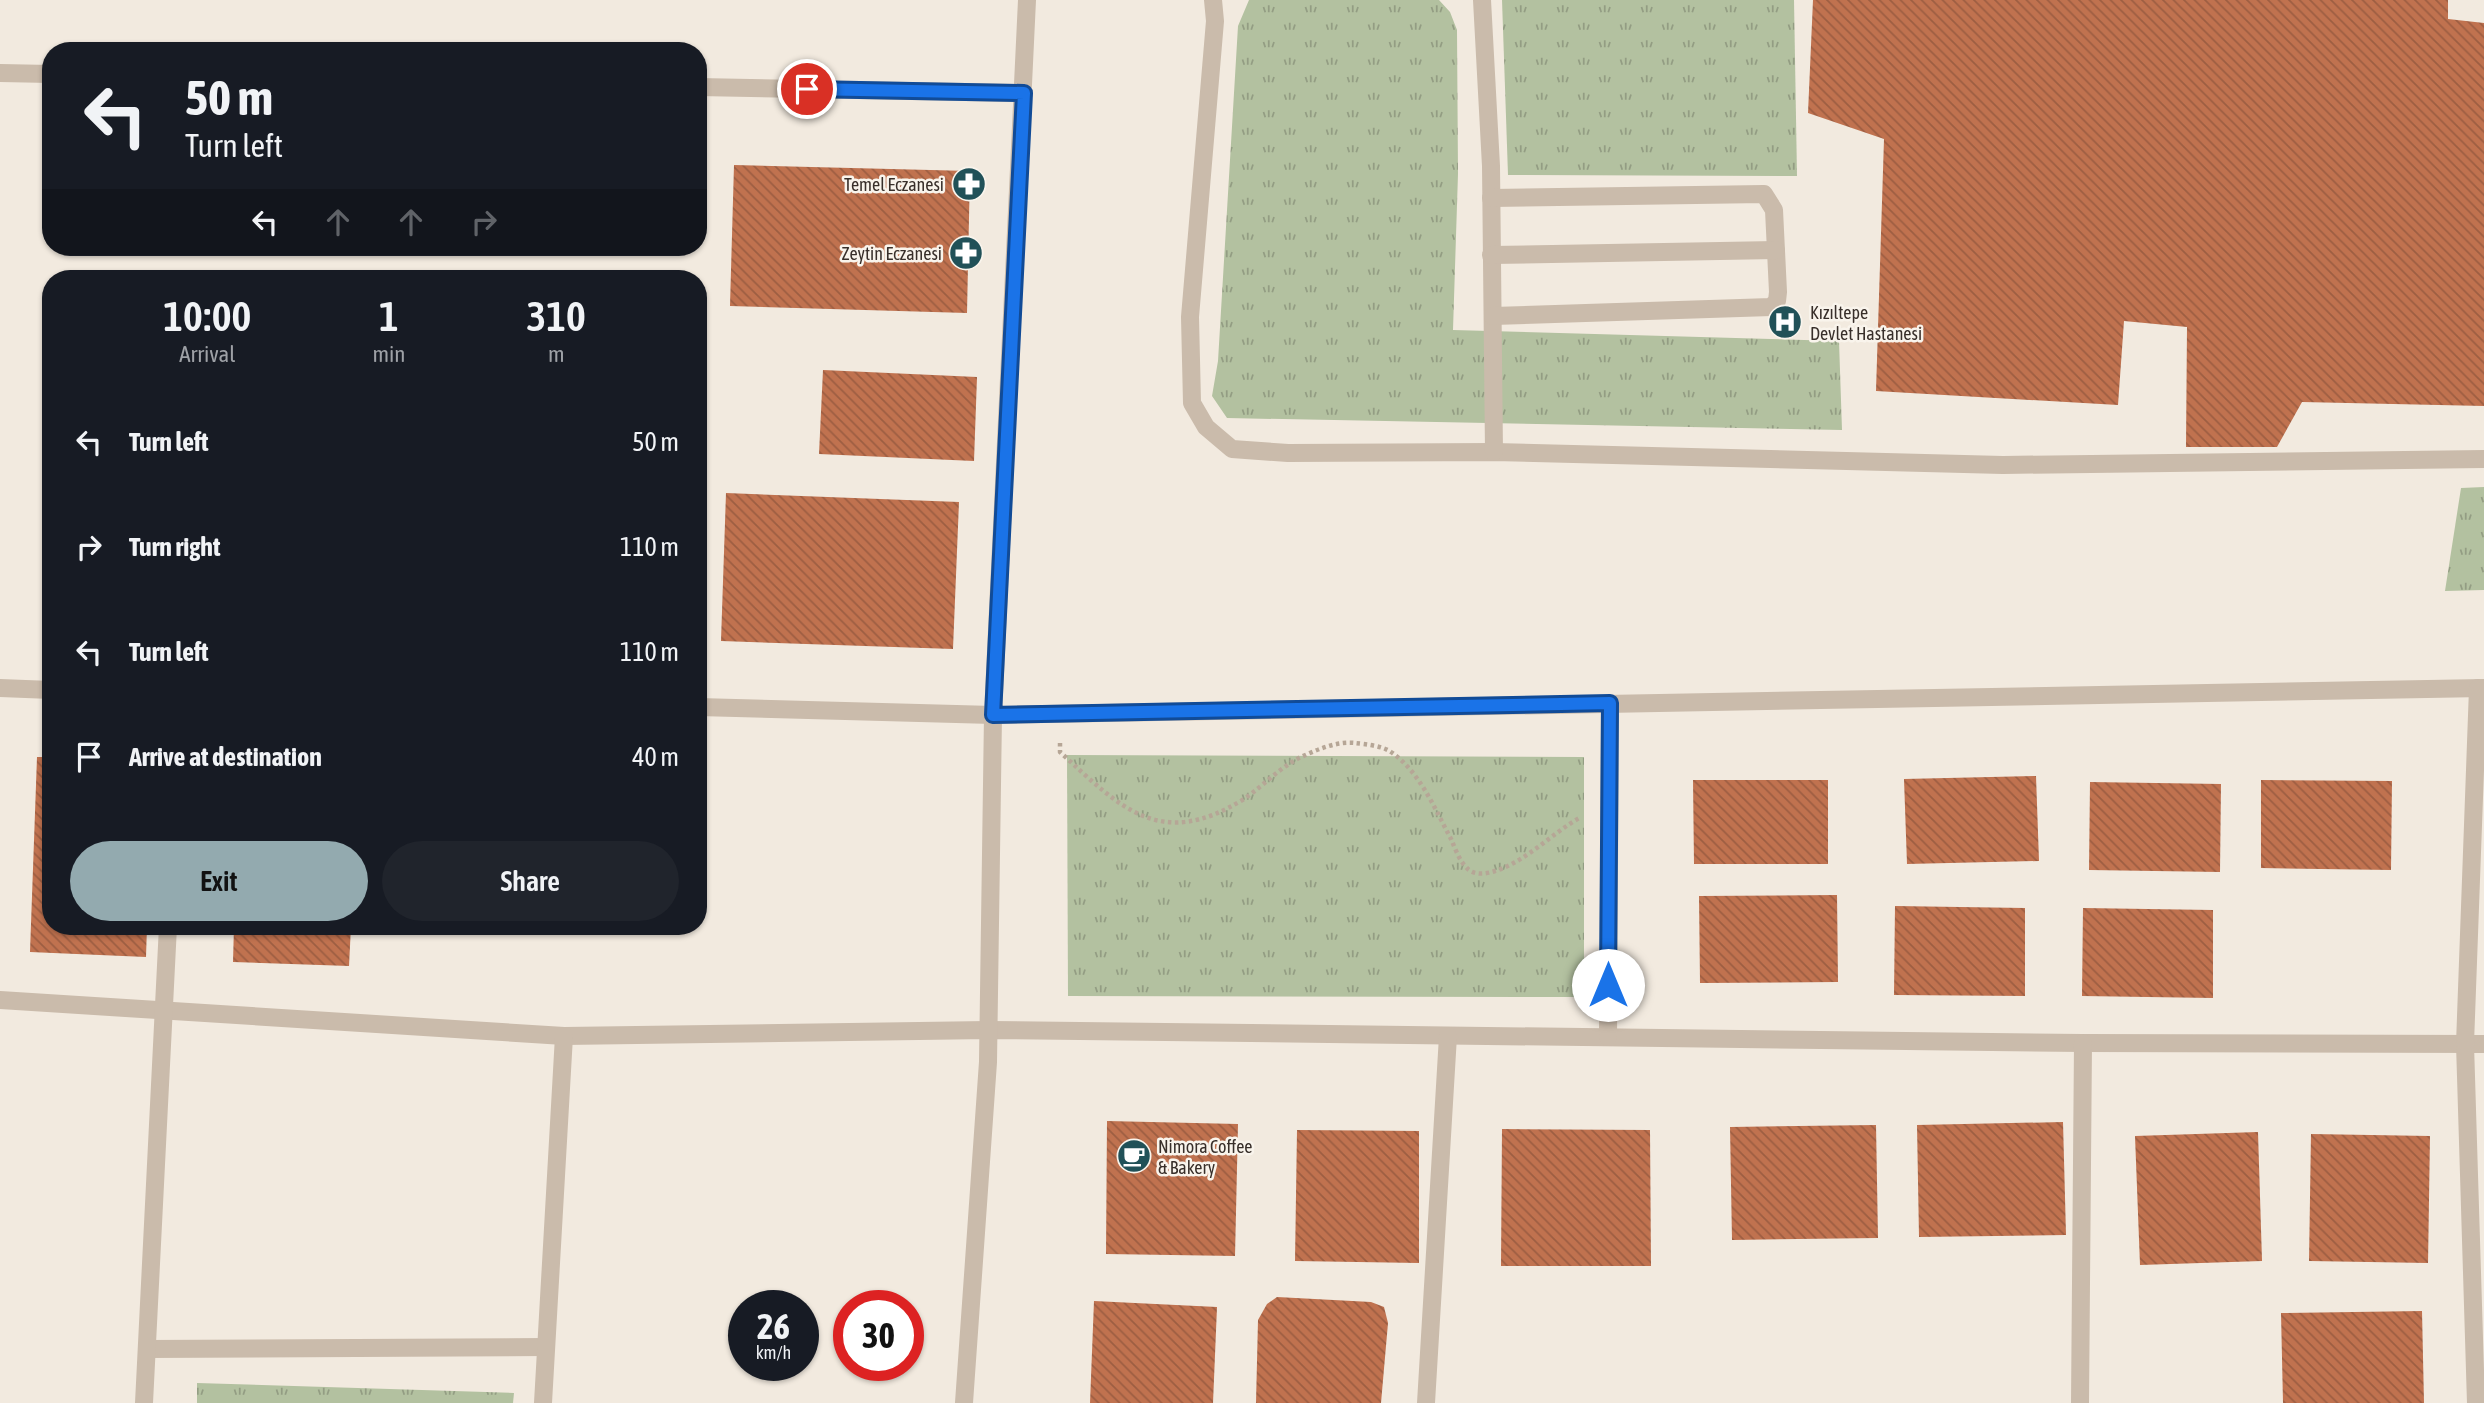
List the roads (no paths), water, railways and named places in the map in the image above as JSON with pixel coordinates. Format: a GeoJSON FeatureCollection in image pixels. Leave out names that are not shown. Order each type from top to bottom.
{"type":"FeatureCollection","features":[{"type":"Feature","properties":{"kind":"street"},"geometry":{"type":"LineString","coordinates":[[964,1403],[988,1062],[993,715],[1027,0]]}},
{"type":"Feature","properties":{"kind":"street"},"geometry":{"type":"LineString","coordinates":[[1213,0],[1215,21],[1191,317],[1192,403],[1206,427],[1232,449],[1288,453],[1494,452],[2003,465],[2484,459]]}},
{"type":"Feature","properties":{"kind":"street"},"geometry":{"type":"LineString","coordinates":[[1482,0],[1491,198],[1494,452]]}},
{"type":"Feature","properties":{"kind":"street"},"geometry":{"type":"LineString","coordinates":[[0,73],[42,74]]}},
{"type":"Feature","properties":{"kind":"street"},"geometry":{"type":"LineString","coordinates":[[707,87],[1024,93]]}},
{"type":"Feature","properties":{"kind":"street"},"geometry":{"type":"LineString","coordinates":[[1491,198],[1764,194],[1774,210],[1778,292],[1777,301],[1771,307],[1493,316]]}},
{"type":"Feature","properties":{"kind":"street"},"geometry":{"type":"LineString","coordinates":[[1491,255],[1776,250]]}},
{"type":"Feature","properties":{"kind":"street"},"geometry":{"type":"LineString","coordinates":[[0,688],[42,690]]}},
{"type":"Feature","properties":{"kind":"street"},"geometry":{"type":"LineString","coordinates":[[707,707],[993,715],[2481,688],[2465,1044],[2476,1403]]}},
{"type":"Feature","properties":{"kind":"street"},"geometry":{"type":"LineString","coordinates":[[1608,1037],[1610,703]]}},
{"type":"Feature","properties":{"kind":"street"},"geometry":{"type":"LineString","coordinates":[[144,1403],[168,935]]}},
{"type":"Feature","properties":{"kind":"street"},"geometry":{"type":"LineString","coordinates":[[0,1000],[564,1036],[988,1030],[2083,1043],[2484,1044]]}},
{"type":"Feature","properties":{"kind":"street"},"geometry":{"type":"LineString","coordinates":[[543,1403],[564,1036]]}},
{"type":"Feature","properties":{"kind":"street"},"geometry":{"type":"LineString","coordinates":[[1426,1403],[1448,1036]]}},
{"type":"Feature","properties":{"kind":"street"},"geometry":{"type":"LineString","coordinates":[[2080,1403],[2083,1043]]}},
{"type":"Feature","properties":{"kind":"street"},"geometry":{"type":"LineString","coordinates":[[146,1349],[547,1347]]}},
{"type":"Feature","properties":{"kind":"place","name":"Temel Eczanesi"},"geometry":{"type":"Point","coordinates":[969,184]}},
{"type":"Feature","properties":{"kind":"place","name":"Zeytin Eczanesi"},"geometry":{"type":"Point","coordinates":[966,253]}},
{"type":"Feature","properties":{"kind":"place","name":"Kızıltepe Devlet Hastanesi"},"geometry":{"type":"Point","coordinates":[1785,322]}},
{"type":"Feature","properties":{"kind":"place","name":"Nimora Coffee & Bakery"},"geometry":{"type":"Point","coordinates":[1134,1156]}}]}
